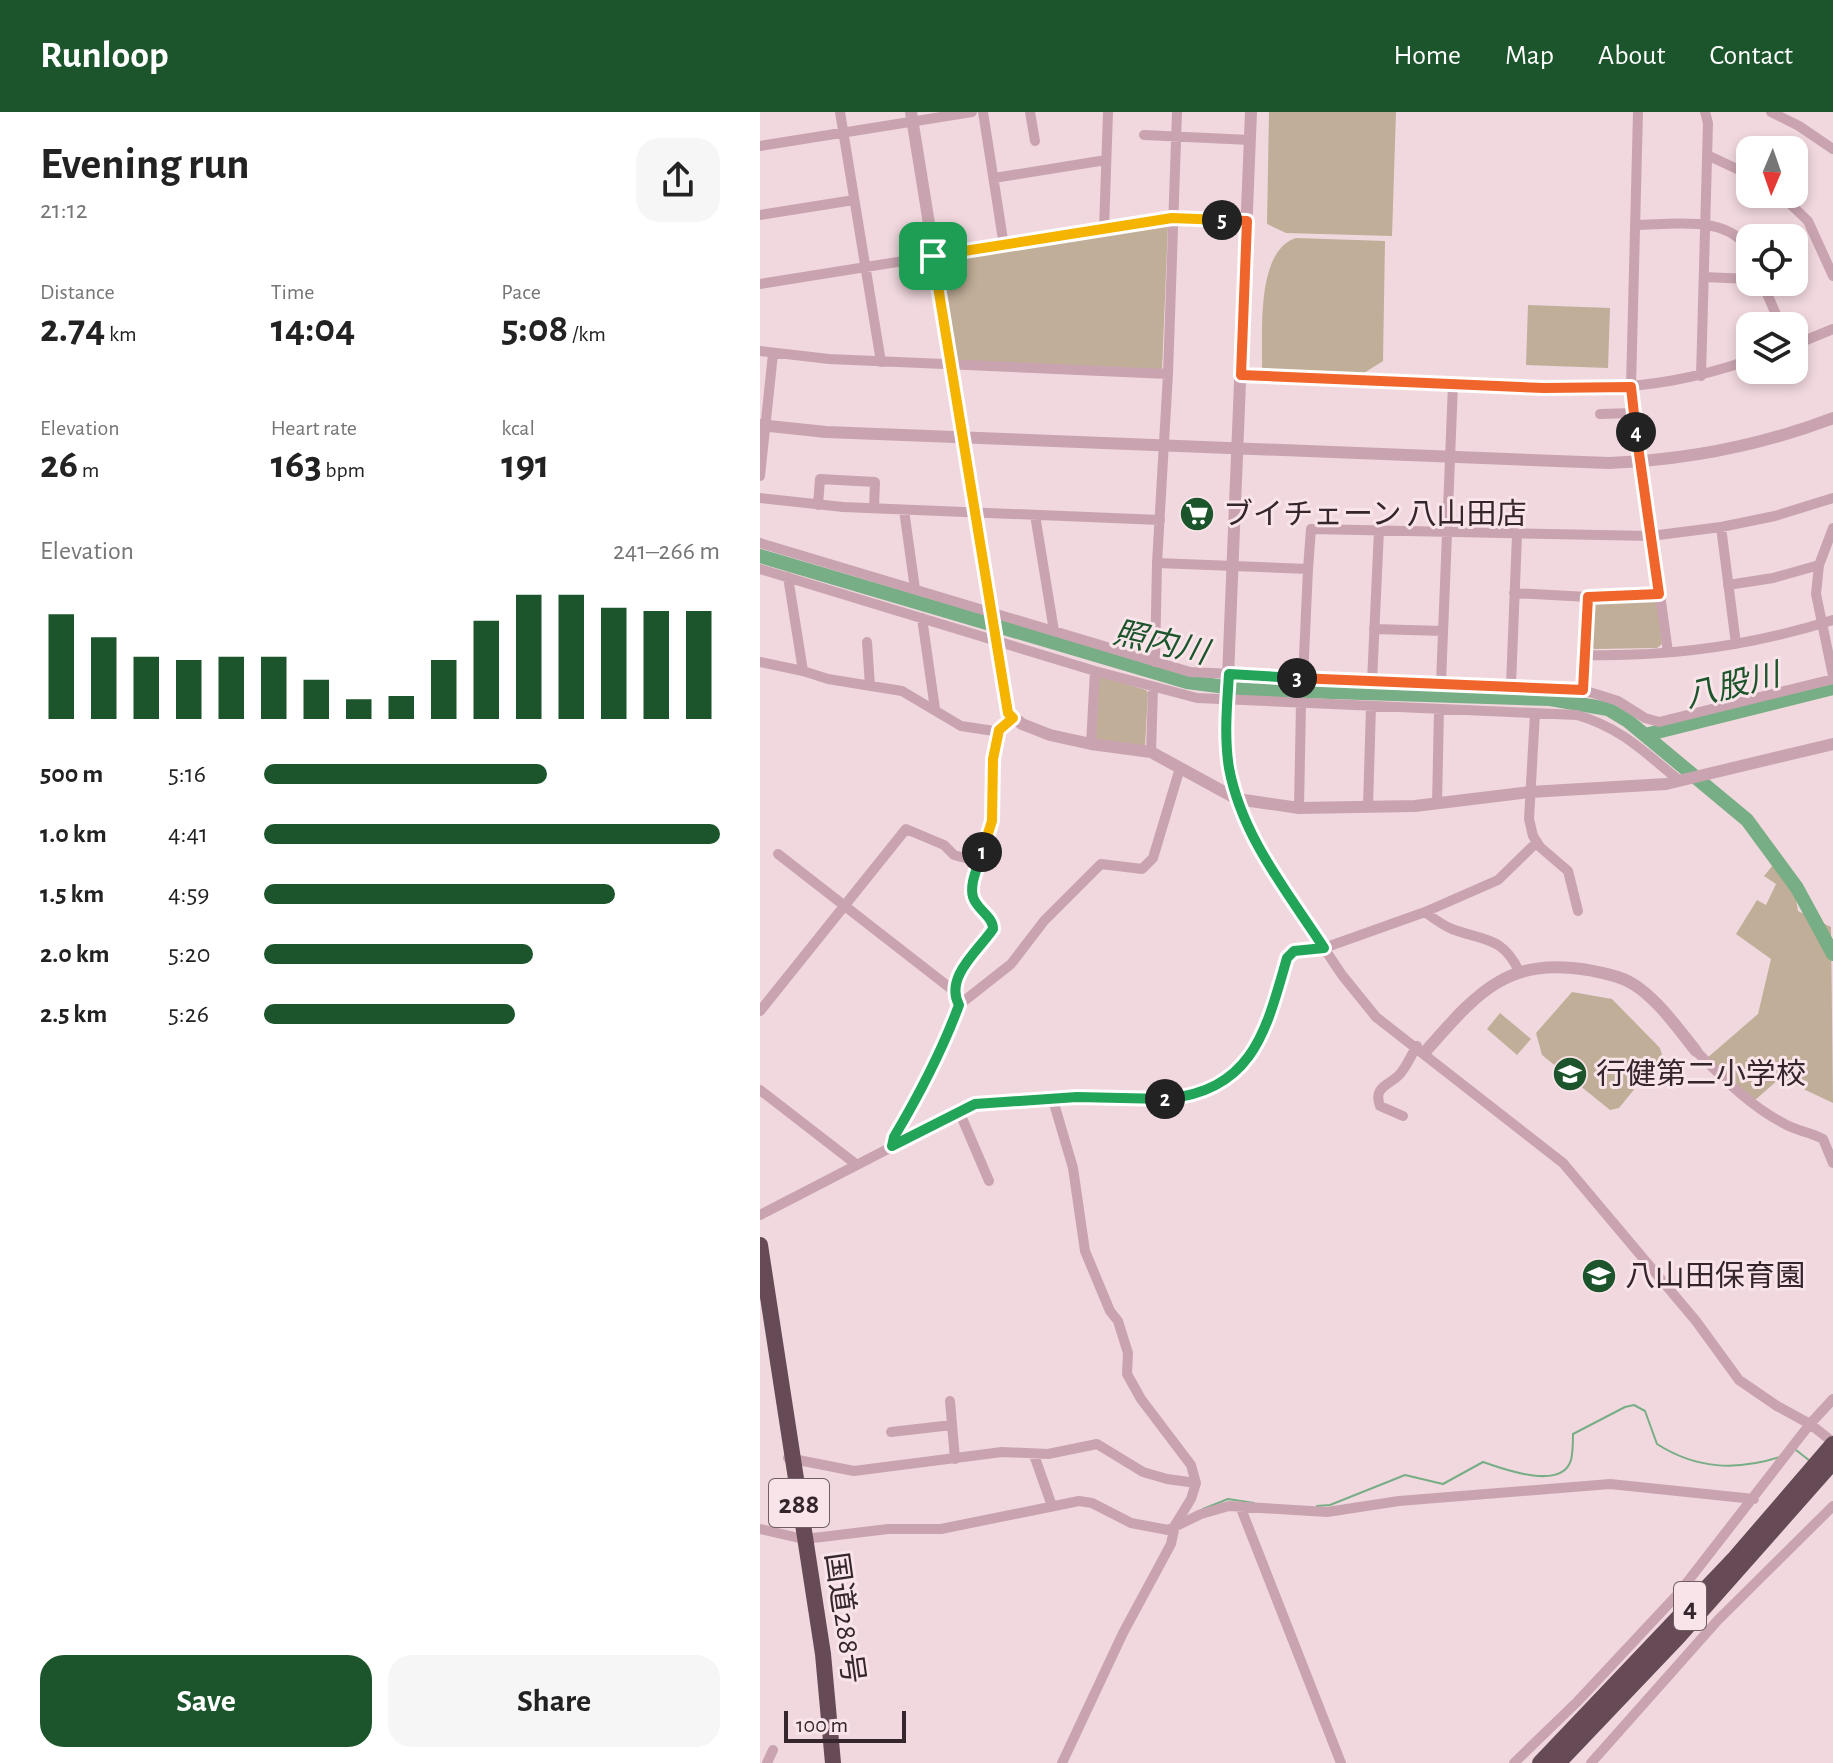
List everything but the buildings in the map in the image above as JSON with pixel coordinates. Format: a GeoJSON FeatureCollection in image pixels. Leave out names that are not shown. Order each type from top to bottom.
{"type":"FeatureCollection","features":[{"type":"Feature","properties":{"kind":"highway","name":"国道288号"},"geometry":{"type":"LineString","coordinates":[[760,1245],[802,1539],[827,1763]]}},
{"type":"Feature","properties":{"kind":"highway","name":"国道288号"},"geometry":{"type":"LineString","coordinates":[[760,1294],[790,1458]]}},
{"type":"Feature","properties":{"kind":"highway","name":"4"},"geometry":{"type":"LineString","coordinates":[[1540,1763],[1735,1558],[1833,1443]]}},
{"type":"Feature","properties":{"kind":"highway","name":"4"},"geometry":{"type":"LineString","coordinates":[[1558,1763],[1689,1625],[1833,1462]]}},
{"type":"Feature","properties":{"kind":"highway","name":"国道288号"},"geometry":{"type":"LineString","coordinates":[[802,1539],[823,1654],[833,1763]]}},
{"type":"Feature","properties":{"kind":"street"},"geometry":{"type":"LineString","coordinates":[[840,112],[881,362]]}},
{"type":"Feature","properties":{"kind":"street"},"geometry":{"type":"LineString","coordinates":[[760,146],[844,133],[911,117],[972,112]]}},
{"type":"Feature","properties":{"kind":"street"},"geometry":{"type":"LineString","coordinates":[[983,112],[1004,246]]}},
{"type":"Feature","properties":{"kind":"street"},"geometry":{"type":"LineString","coordinates":[[1030,112],[1035,141]]}},
{"type":"Feature","properties":{"kind":"street"},"geometry":{"type":"LineString","coordinates":[[1104,229],[1108,112]]}},
{"type":"Feature","properties":{"kind":"street"},"geometry":{"type":"LineString","coordinates":[[1155,662],[1177,112]]}},
{"type":"Feature","properties":{"kind":"street"},"geometry":{"type":"LineString","coordinates":[[1251,112],[1227,701],[1228,756],[1237,799],[1261,854],[1324,948],[1376,1017],[1563,1163],[1696,1321],[1739,1380],[1810,1424],[1833,1443]]}},
{"type":"Feature","properties":{"kind":"street"},"geometry":{"type":"LineString","coordinates":[[1638,112],[1631,387],[1668,652]]}},
{"type":"Feature","properties":{"kind":"street"},"geometry":{"type":"LineString","coordinates":[[1771,112],[1833,149]]}},
{"type":"Feature","properties":{"kind":"street"},"geometry":{"type":"LineString","coordinates":[[1701,376],[1707,113]]}},
{"type":"Feature","properties":{"kind":"street"},"geometry":{"type":"LineString","coordinates":[[911,117],[1008,713],[1013,718],[1033,730],[1091,744],[1151,752],[1237,799],[1299,808],[1437,804],[1530,792],[1680,781],[1833,744]]}},
{"type":"Feature","properties":{"kind":"street"},"geometry":{"type":"LineString","coordinates":[[1144,135],[1250,140]]}},
{"type":"Feature","properties":{"kind":"street"},"geometry":{"type":"LineString","coordinates":[[1707,155],[1736,168]]}},
{"type":"Feature","properties":{"kind":"street"},"geometry":{"type":"LineString","coordinates":[[994,178],[1106,160]]}},
{"type":"Feature","properties":{"kind":"street"},"geometry":{"type":"LineString","coordinates":[[760,215],[854,200]]}},
{"type":"Feature","properties":{"kind":"street"},"geometry":{"type":"LineString","coordinates":[[1795,208],[1808,221],[1833,276]]}},
{"type":"Feature","properties":{"kind":"street"},"geometry":{"type":"LineString","coordinates":[[760,284],[1172,218],[1247,221]]}},
{"type":"Feature","properties":{"kind":"street"},"geometry":{"type":"LineString","coordinates":[[1635,225],[1715,226],[1736,236]]}},
{"type":"Feature","properties":{"kind":"street"},"geometry":{"type":"LineString","coordinates":[[1704,277],[1736,278]]}},
{"type":"Feature","properties":{"kind":"street"},"geometry":{"type":"LineString","coordinates":[[1808,339],[1833,329]]}},
{"type":"Feature","properties":{"kind":"street"},"geometry":{"type":"LineString","coordinates":[[760,351],[881,362],[1168,374]]}},
{"type":"Feature","properties":{"kind":"street"},"geometry":{"type":"LineString","coordinates":[[760,476],[763,425],[773,354]]}},
{"type":"Feature","properties":{"kind":"street"},"geometry":{"type":"LineString","coordinates":[[1241,375],[1544,388],[1631,387],[1701,376],[1736,365]]}},
{"type":"Feature","properties":{"kind":"street"},"geometry":{"type":"LineString","coordinates":[[1441,683],[1453,384]]}},
{"type":"Feature","properties":{"kind":"street"},"geometry":{"type":"LineString","coordinates":[[1600,414],[1634,413]]}},
{"type":"Feature","properties":{"kind":"street"},"geometry":{"type":"LineString","coordinates":[[763,425],[826,432],[962,438],[1640,462],[1700,456],[1749,445],[1833,418]]}},
{"type":"Feature","properties":{"kind":"street"},"geometry":{"type":"LineString","coordinates":[[818,505],[820,479],[875,482],[874,508]]}},
{"type":"Feature","properties":{"kind":"street"},"geometry":{"type":"LineString","coordinates":[[760,498],[904,510],[1160,520]]}},
{"type":"Feature","properties":{"kind":"street"},"geometry":{"type":"LineString","coordinates":[[1303,678],[1311,529],[1651,536],[1775,516],[1833,498]]}},
{"type":"Feature","properties":{"kind":"street"},"geometry":{"type":"LineString","coordinates":[[904,510],[915,589]]}},
{"type":"Feature","properties":{"kind":"street"},"geometry":{"type":"LineString","coordinates":[[1035,515],[1054,631]]}},
{"type":"Feature","properties":{"kind":"street"},"geometry":{"type":"LineString","coordinates":[[1721,527],[1736,644]]}},
{"type":"Feature","properties":{"kind":"street"},"geometry":{"type":"LineString","coordinates":[[760,543],[1190,672],[1583,690],[1618,701],[1645,718],[1659,722],[1833,677],[1816,594],[1819,565],[1833,528]]}},
{"type":"Feature","properties":{"kind":"street"},"geometry":{"type":"LineString","coordinates":[[1372,682],[1379,530]]}},
{"type":"Feature","properties":{"kind":"street"},"geometry":{"type":"LineString","coordinates":[[1511,685],[1517,535]]}},
{"type":"Feature","properties":{"kind":"street"},"geometry":{"type":"LineString","coordinates":[[1157,563],[1308,569]]}},
{"type":"Feature","properties":{"kind":"street"},"geometry":{"type":"LineString","coordinates":[[1728,585],[1773,578],[1819,565]]}},
{"type":"Feature","properties":{"kind":"street"},"geometry":{"type":"LineString","coordinates":[[760,569],[1095,671],[1197,698],[1577,715],[1612,728],[1635,742],[1680,781]]}},
{"type":"Feature","properties":{"kind":"street"},"geometry":{"type":"LineString","coordinates":[[788,577],[803,671]]}},
{"type":"Feature","properties":{"kind":"street"},"geometry":{"type":"LineString","coordinates":[[1514,593],[1588,597],[1659,594]]}},
{"type":"Feature","properties":{"kind":"street"},"geometry":{"type":"LineString","coordinates":[[1583,690],[1588,597]]}},
{"type":"Feature","properties":{"kind":"street"},"geometry":{"type":"LineString","coordinates":[[922,618],[935,709]]}},
{"type":"Feature","properties":{"kind":"street"},"geometry":{"type":"LineString","coordinates":[[1586,655],[1668,652],[1736,644],[1833,620]]}},
{"type":"Feature","properties":{"kind":"street"},"geometry":{"type":"LineString","coordinates":[[1374,629],[1443,631]]}},
{"type":"Feature","properties":{"kind":"street"},"geometry":{"type":"LineString","coordinates":[[867,642],[870,686]]}},
{"type":"Feature","properties":{"kind":"street"},"geometry":{"type":"LineString","coordinates":[[760,662],[828,679],[905,692],[965,728],[999,730],[1013,718]]}},
{"type":"Feature","properties":{"kind":"street"},"geometry":{"type":"LineString","coordinates":[[1091,744],[1095,671]]}},
{"type":"Feature","properties":{"kind":"street"},"geometry":{"type":"LineString","coordinates":[[1151,752],[1153,688]]}},
{"type":"Feature","properties":{"kind":"street"},"geometry":{"type":"LineString","coordinates":[[1299,808],[1301,703]]}},
{"type":"Feature","properties":{"kind":"street"},"geometry":{"type":"LineString","coordinates":[[1368,807],[1371,706]]}},
{"type":"Feature","properties":{"kind":"street"},"geometry":{"type":"LineString","coordinates":[[1437,804],[1439,709]]}},
{"type":"Feature","properties":{"kind":"street"},"geometry":{"type":"LineString","coordinates":[[1535,713],[1529,819],[1537,842],[1568,871],[1578,911]]}},
{"type":"Feature","properties":{"kind":"street"},"geometry":{"type":"LineString","coordinates":[[954,991],[958,977],[993,927],[973,896],[973,885],[992,821],[993,759],[999,730]]}},
{"type":"Feature","properties":{"kind":"street"},"geometry":{"type":"LineString","coordinates":[[892,1146],[894,1137],[926,1082],[959,1005],[1011,964],[1044,921],[1101,864],[1142,869],[1153,858],[1180,768]]}},
{"type":"Feature","properties":{"kind":"street"},"geometry":{"type":"LineString","coordinates":[[760,1011],[906,829],[944,845],[954,855],[980,862]]}},
{"type":"Feature","properties":{"kind":"street"},"geometry":{"type":"LineString","coordinates":[[760,1215],[959,1111],[981,1103],[1077,1097],[1172,1099],[1223,1083],[1256,1046],[1270,1017],[1287,958],[1294,951],[1324,948],[1425,912],[1498,880],[1537,842]]}},
{"type":"Feature","properties":{"kind":"street"},"geometry":{"type":"LineString","coordinates":[[778,854],[954,991],[959,1005]]}},
{"type":"Feature","properties":{"kind":"street"},"geometry":{"type":"LineString","coordinates":[[1425,912],[1450,928],[1495,942],[1513,959],[1519,971]]}},
{"type":"Feature","properties":{"kind":"street"},"geometry":{"type":"LineString","coordinates":[[1403,1116],[1380,1106],[1378,1096],[1382,1086],[1400,1074],[1420,1050],[1490,986],[1519,971],[1559,966],[1622,977],[1643,990],[1733,1088],[1785,1125],[1823,1139],[1833,1163]]}},
{"type":"Feature","properties":{"kind":"street"},"geometry":{"type":"LineString","coordinates":[[760,1090],[857,1165]]}},
{"type":"Feature","properties":{"kind":"street"},"geometry":{"type":"LineString","coordinates":[[1053,1100],[1073,1168],[1085,1251],[1110,1311],[1118,1321],[1128,1353],[1127,1374],[1141,1399],[1191,1465],[1196,1483],[1196,1489],[1174,1529],[1171,1544],[1123,1633],[1062,1763]]}},
{"type":"Feature","properties":{"kind":"street"},"geometry":{"type":"LineString","coordinates":[[959,1111],[989,1181]]}},
{"type":"Feature","properties":{"kind":"street"},"geometry":{"type":"LineString","coordinates":[[1514,1763],[1577,1702],[1678,1594],[1810,1424],[1833,1399]]}},
{"type":"Feature","properties":{"kind":"street"},"geometry":{"type":"LineString","coordinates":[[950,1401],[955,1459]]}},
{"type":"Feature","properties":{"kind":"street"},"geometry":{"type":"LineString","coordinates":[[891,1432],[952,1425]]}},
{"type":"Feature","properties":{"kind":"street"},"geometry":{"type":"LineString","coordinates":[[790,1458],[850,1471],[1002,1452],[1034,1455],[1100,1444],[1143,1472],[1196,1483]]}},
{"type":"Feature","properties":{"kind":"street"},"geometry":{"type":"LineString","coordinates":[[1034,1455],[1052,1506]]}},
{"type":"Feature","properties":{"kind":"street"},"geometry":{"type":"LineString","coordinates":[[760,1529],[802,1539],[888,1529],[941,1529],[1084,1501],[1131,1523],[1168,1530],[1201,1514],[1229,1506],[1327,1512],[1399,1501],[1610,1484],[1754,1499]]}},
{"type":"Feature","properties":{"kind":"street"},"geometry":{"type":"LineString","coordinates":[[1240,1506],[1341,1763]]}},
{"type":"Feature","properties":{"kind":"street"},"geometry":{"type":"LineString","coordinates":[[1591,1763],[1718,1620],[1833,1506]]}},
{"type":"Feature","properties":{"kind":"street"},"geometry":{"type":"LineString","coordinates":[[767,1763],[773,1750]]}},
{"type":"Feature","properties":{"kind":"shaded area"},"geometry":{"type":"Polygon","coordinates":[[[1269,112],[1396,112],[1392,236],[1286,233],[1267,224],[1269,112]]]}},
{"type":"Feature","properties":{"kind":"shaded area"},"geometry":{"type":"Polygon","coordinates":[[[1168,225],[1162,370],[957,362],[939,258],[1168,225]]]}},
{"type":"Feature","properties":{"kind":"shaded area"},"geometry":{"type":"Polygon","coordinates":[[[1296,238],[1385,241],[1383,361],[1364,373],[1262,369],[1262,316],[1267,276],[1283,246],[1296,238]]]}},
{"type":"Feature","properties":{"kind":"shaded area"},"geometry":{"type":"Polygon","coordinates":[[[1528,305],[1610,308],[1608,368],[1526,365],[1528,305]]]}},
{"type":"Feature","properties":{"kind":"shaded area"},"geometry":{"type":"Polygon","coordinates":[[[1595,601],[1657,601],[1662,644],[1657,648],[1594,649],[1590,645],[1592,604],[1595,601]]]}},
{"type":"Feature","properties":{"kind":"shaded area"},"geometry":{"type":"Polygon","coordinates":[[[1100,676],[1148,693],[1145,746],[1097,740],[1097,679],[1100,676]]]}},
{"type":"Feature","properties":{"kind":"shaded area"},"geometry":{"type":"Polygon","coordinates":[[[1773,865],[1794,888],[1798,911],[1831,927],[1833,1103],[1780,1078],[1754,1101],[1706,1059],[1758,1014],[1771,959],[1736,934],[1757,900],[1766,905],[1776,884],[1764,876],[1773,865]]]}},
{"type":"Feature","properties":{"kind":"shaded area"},"geometry":{"type":"Polygon","coordinates":[[[1572,992],[1612,999],[1660,1048],[1662,1055],[1619,1108],[1610,1110],[1542,1055],[1536,1033],[1572,992]]]}},
{"type":"Feature","properties":{"kind":"shaded area"},"geometry":{"type":"Polygon","coordinates":[[[1500,1013],[1531,1039],[1517,1055],[1487,1029],[1500,1013]]]}},
{"type":"Feature","properties":{"kind":"waterway","name":"照内川"},"geometry":{"type":"LineString","coordinates":[[760,556],[1187,682],[1242,689],[1550,699],[1608,709],[1628,721],[1747,820],[1797,888],[1833,954]]}},
{"type":"Feature","properties":{"kind":"waterway","name":"八股川"},"geometry":{"type":"LineString","coordinates":[[1645,735],[1833,688]]}},
{"type":"Feature","properties":{"kind":"waterway"},"geometry":{"type":"LineString","coordinates":[[1317,1506],[1330,1505],[1405,1475],[1443,1484],[1483,1462],[1531,1475],[1556,1474],[1565,1469],[1571,1460],[1573,1434],[1634,1405],[1645,1411],[1657,1444],[1686,1459],[1732,1466],[1780,1457]]}},
{"type":"Feature","properties":{"kind":"waterway"},"geometry":{"type":"LineString","coordinates":[[1796,1450],[1810,1461]]}},
{"type":"Feature","properties":{"kind":"waterway"},"geometry":{"type":"LineString","coordinates":[[1203,1509],[1228,1499],[1254,1503]]}},
{"type":"Feature","properties":{"kind":"place","name":"ブイチェーン 八山田店"},"geometry":{"type":"Point","coordinates":[1197,514]}},
{"type":"Feature","properties":{"kind":"place","name":"行健第二小学校"},"geometry":{"type":"Point","coordinates":[1570,1074]}},
{"type":"Feature","properties":{"kind":"place","name":"八山田保育園"},"geometry":{"type":"Point","coordinates":[1599,1276]}},
{"type":"Feature","properties":{"kind":"route"},"geometry":{"type":"LineString","coordinates":[[1172,218],[1247,221],[1241,375],[1544,388],[1631,387],[1659,594],[1588,597],[1583,690],[1229,674],[1227,746],[1237,799],[1261,854],[1324,948],[1294,951],[1287,958],[1270,1017],[1256,1046],[1223,1083],[1182,1097],[1152,1100],[1077,1097],[975,1104],[892,1146],[950,1030],[959,1005],[954,991],[958,977],[993,929],[992,921],[974,899],[973,885],[992,821],[993,759],[999,730],[1013,718],[1008,713],[933,256],[1172,218]]}}]}
